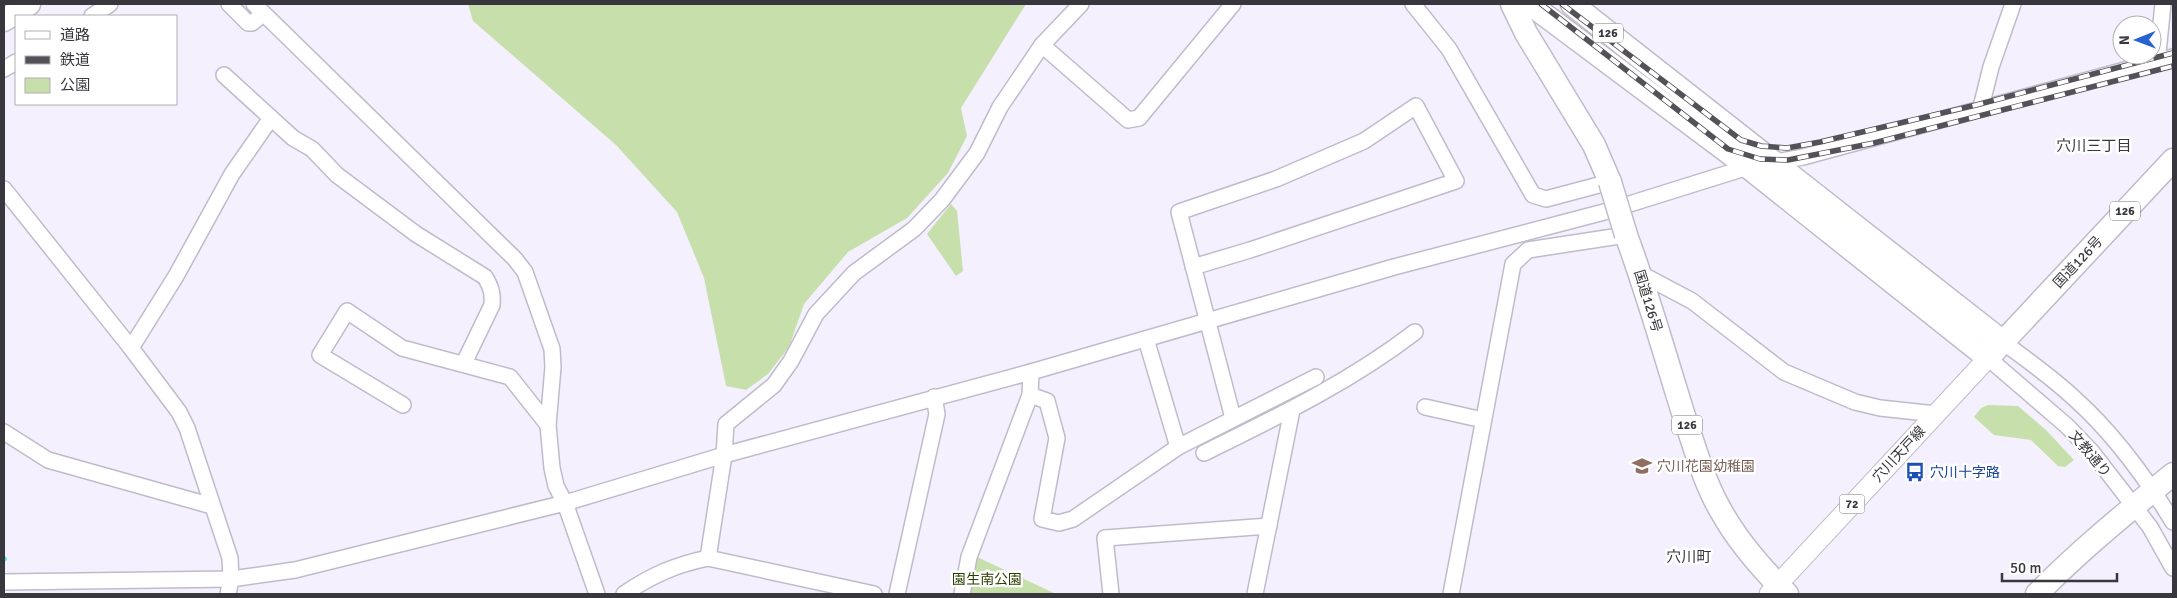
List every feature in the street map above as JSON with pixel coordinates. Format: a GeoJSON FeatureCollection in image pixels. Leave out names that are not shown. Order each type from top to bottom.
{"type":"FeatureCollection","features":[{"type":"Feature","properties":{"kind":"highway"},"geometry":{"type":"LineString","coordinates":[[4,20],[29,4]]}},
{"type":"Feature","properties":{"kind":"highway","name":"国道126号"},"geometry":{"type":"LineString","coordinates":[[1512,4],[1526,33],[1594,145],[1610,182],[1626,235],[1641,274],[1650,311],[1701,470],[1721,512],[1778,591]]}},
{"type":"Feature","properties":{"kind":"highway","name":"126"},"geometry":{"type":"LineString","coordinates":[[1530,4],[1748,168],[1988,358]]}},
{"type":"Feature","properties":{"kind":"highway","name":"126"},"geometry":{"type":"LineString","coordinates":[[1572,4],[1646,60],[1772,162],[2003,342]]}},
{"type":"Feature","properties":{"kind":"highway","name":"国道126号"},"geometry":{"type":"LineString","coordinates":[[1988,358],[2173,160]]}},
{"type":"Feature","properties":{"kind":"highway"},"geometry":{"type":"LineString","coordinates":[[2037,594],[2072,558],[2173,474]]}},
{"type":"Feature","properties":{"kind":"main road","name":"穴川天戸線"},"geometry":{"type":"LineString","coordinates":[[1778,591],[1988,358]]}},
{"type":"Feature","properties":{"kind":"street"},"geometry":{"type":"LineString","coordinates":[[94,15],[110,4]]}},
{"type":"Feature","properties":{"kind":"street"},"geometry":{"type":"LineString","coordinates":[[229,4],[248,23],[252,23],[258,9],[515,258],[525,272],[552,349],[553,367],[548,425],[552,468],[556,486],[565,502],[597,594]]}},
{"type":"Feature","properties":{"kind":"street"},"geometry":{"type":"LineString","coordinates":[[708,558],[724,455],[726,424],[774,385],[791,361],[816,314],[854,274],[914,229],[942,200],[977,152],[1000,107],[1042,45],[1081,4]]}},
{"type":"Feature","properties":{"kind":"street"},"geometry":{"type":"LineString","coordinates":[[1042,45],[1128,120],[1139,118],[1233,4]]}},
{"type":"Feature","properties":{"kind":"street"},"geometry":{"type":"LineString","coordinates":[[1413,4],[1449,49],[1533,195],[1546,199],[1610,182]]}},
{"type":"Feature","properties":{"kind":"street"},"geometry":{"type":"LineString","coordinates":[[1981,108],[1991,67],[2013,4]]}},
{"type":"Feature","properties":{"kind":"street"},"geometry":{"type":"LineString","coordinates":[[4,69],[15,63]]}},
{"type":"Feature","properties":{"kind":"street"},"geometry":{"type":"LineString","coordinates":[[4,582],[231,578],[295,570],[565,502],[724,455],[1031,372],[1394,267],[1604,212],[1748,168],[1803,157],[2146,65]]}},
{"type":"Feature","properties":{"kind":"street"},"geometry":{"type":"LineString","coordinates":[[224,75],[293,138],[312,149],[337,175],[408,228],[485,277],[491,286],[493,295],[492,306],[464,363]]}},
{"type":"Feature","properties":{"kind":"street"},"geometry":{"type":"LineString","coordinates":[[1193,266],[1250,250],[1456,181],[1416,106],[1364,141],[1276,179],[1179,212],[1193,266],[1234,418]]}},
{"type":"Feature","properties":{"kind":"street"},"geometry":{"type":"LineString","coordinates":[[131,348],[176,276],[232,174],[271,118]]}},
{"type":"Feature","properties":{"kind":"street"},"geometry":{"type":"LineString","coordinates":[[4,189],[131,348],[179,412],[230,558],[231,578],[228,594]]}},
{"type":"Feature","properties":{"kind":"street"},"geometry":{"type":"LineString","coordinates":[[1451,594],[1513,264],[1528,250],[1626,235]]}},
{"type":"Feature","properties":{"kind":"street"},"geometry":{"type":"LineString","coordinates":[[1641,274],[1692,301],[1784,372],[1855,402],[1880,408],[1936,414]]}},
{"type":"Feature","properties":{"kind":"street"},"geometry":{"type":"LineString","coordinates":[[403,405],[320,355],[347,311],[402,348],[464,363],[510,377],[548,425]]}},
{"type":"Feature","properties":{"kind":"street"},"geometry":{"type":"LineString","coordinates":[[1204,453],[1292,410],[1355,374],[1415,332]]}},
{"type":"Feature","properties":{"kind":"street"},"geometry":{"type":"LineString","coordinates":[[1146,339],[1178,447]]}},
{"type":"Feature","properties":{"kind":"street","name":"文教通り"},"geometry":{"type":"LineString","coordinates":[[2003,342],[2076,399],[2154,490],[2173,522]]}},
{"type":"Feature","properties":{"kind":"street","name":"文教通り"},"geometry":{"type":"LineString","coordinates":[[1988,358],[2067,426],[2092,452],[2150,527],[2173,568]]}},
{"type":"Feature","properties":{"kind":"street"},"geometry":{"type":"LineString","coordinates":[[962,594],[969,558],[1030,395],[1031,372]]}},
{"type":"Feature","properties":{"kind":"street"},"geometry":{"type":"LineString","coordinates":[[1030,395],[1047,401],[1057,438],[1042,520],[1059,522],[1073,518],[1178,447],[1316,377]]}},
{"type":"Feature","properties":{"kind":"street"},"geometry":{"type":"LineString","coordinates":[[897,594],[937,414],[934,397]]}},
{"type":"Feature","properties":{"kind":"street"},"geometry":{"type":"LineString","coordinates":[[1425,407],[1483,420]]}},
{"type":"Feature","properties":{"kind":"street"},"geometry":{"type":"LineString","coordinates":[[1255,594],[1292,410]]}},
{"type":"Feature","properties":{"kind":"street"},"geometry":{"type":"LineString","coordinates":[[4,432],[48,460],[212,506]]}},
{"type":"Feature","properties":{"kind":"street"},"geometry":{"type":"LineString","coordinates":[[1111,594],[1105,538],[1269,526]]}},
{"type":"Feature","properties":{"kind":"street"},"geometry":{"type":"LineString","coordinates":[[624,594],[649,577],[688,562],[708,558],[874,594]]}},
{"type":"Feature","properties":{"kind":"green space"},"geometry":{"type":"Polygon","coordinates":[[[468,4],[1026,4],[961,108],[967,136],[948,173],[907,218],[848,252],[804,304],[789,347],[768,374],[746,390],[726,386],[704,278],[677,212],[616,145],[473,21],[468,4]]]}},
{"type":"Feature","properties":{"kind":"green space"},"geometry":{"type":"Polygon","coordinates":[[[951,204],[957,211],[963,271],[956,276],[927,234],[951,204]]]}},
{"type":"Feature","properties":{"kind":"green space"},"geometry":{"type":"Polygon","coordinates":[[[1988,405],[2018,406],[2046,430],[2074,460],[2065,467],[2058,466],[2031,440],[1994,435],[1974,417],[1981,408],[1988,405]]]}},
{"type":"Feature","properties":{"kind":"green space","name":"園生南公園"},"geometry":{"type":"Polygon","coordinates":[[[975,556],[1056,594],[968,594],[975,556]]]}},
{"type":"Feature","properties":{"kind":"railway"},"geometry":{"type":"LineString","coordinates":[[1541,4],[1728,149],[1760,159],[1788,160],[1874,143],[2173,66]]}},
{"type":"Feature","properties":{"kind":"railway"},"geometry":{"type":"LineString","coordinates":[[1562,4],[1741,140],[1761,146],[1787,148],[1820,142],[1976,105],[2173,53]]}},
{"type":"Feature","properties":{"kind":"place","name":"穴川花園幼稚園"},"geometry":{"type":"Point","coordinates":[1642,466]}},
{"type":"Feature","properties":{"kind":"place","name":"穴川十字路"},"geometry":{"type":"Point","coordinates":[1915,472]}},
{"type":"Feature","properties":{"kind":"district","name":"穴川三丁目"},"geometry":{"type":"Point","coordinates":[2094,146]}},
{"type":"Feature","properties":{"kind":"district","name":"穴川町"},"geometry":{"type":"Point","coordinates":[1689,557]}}]}
